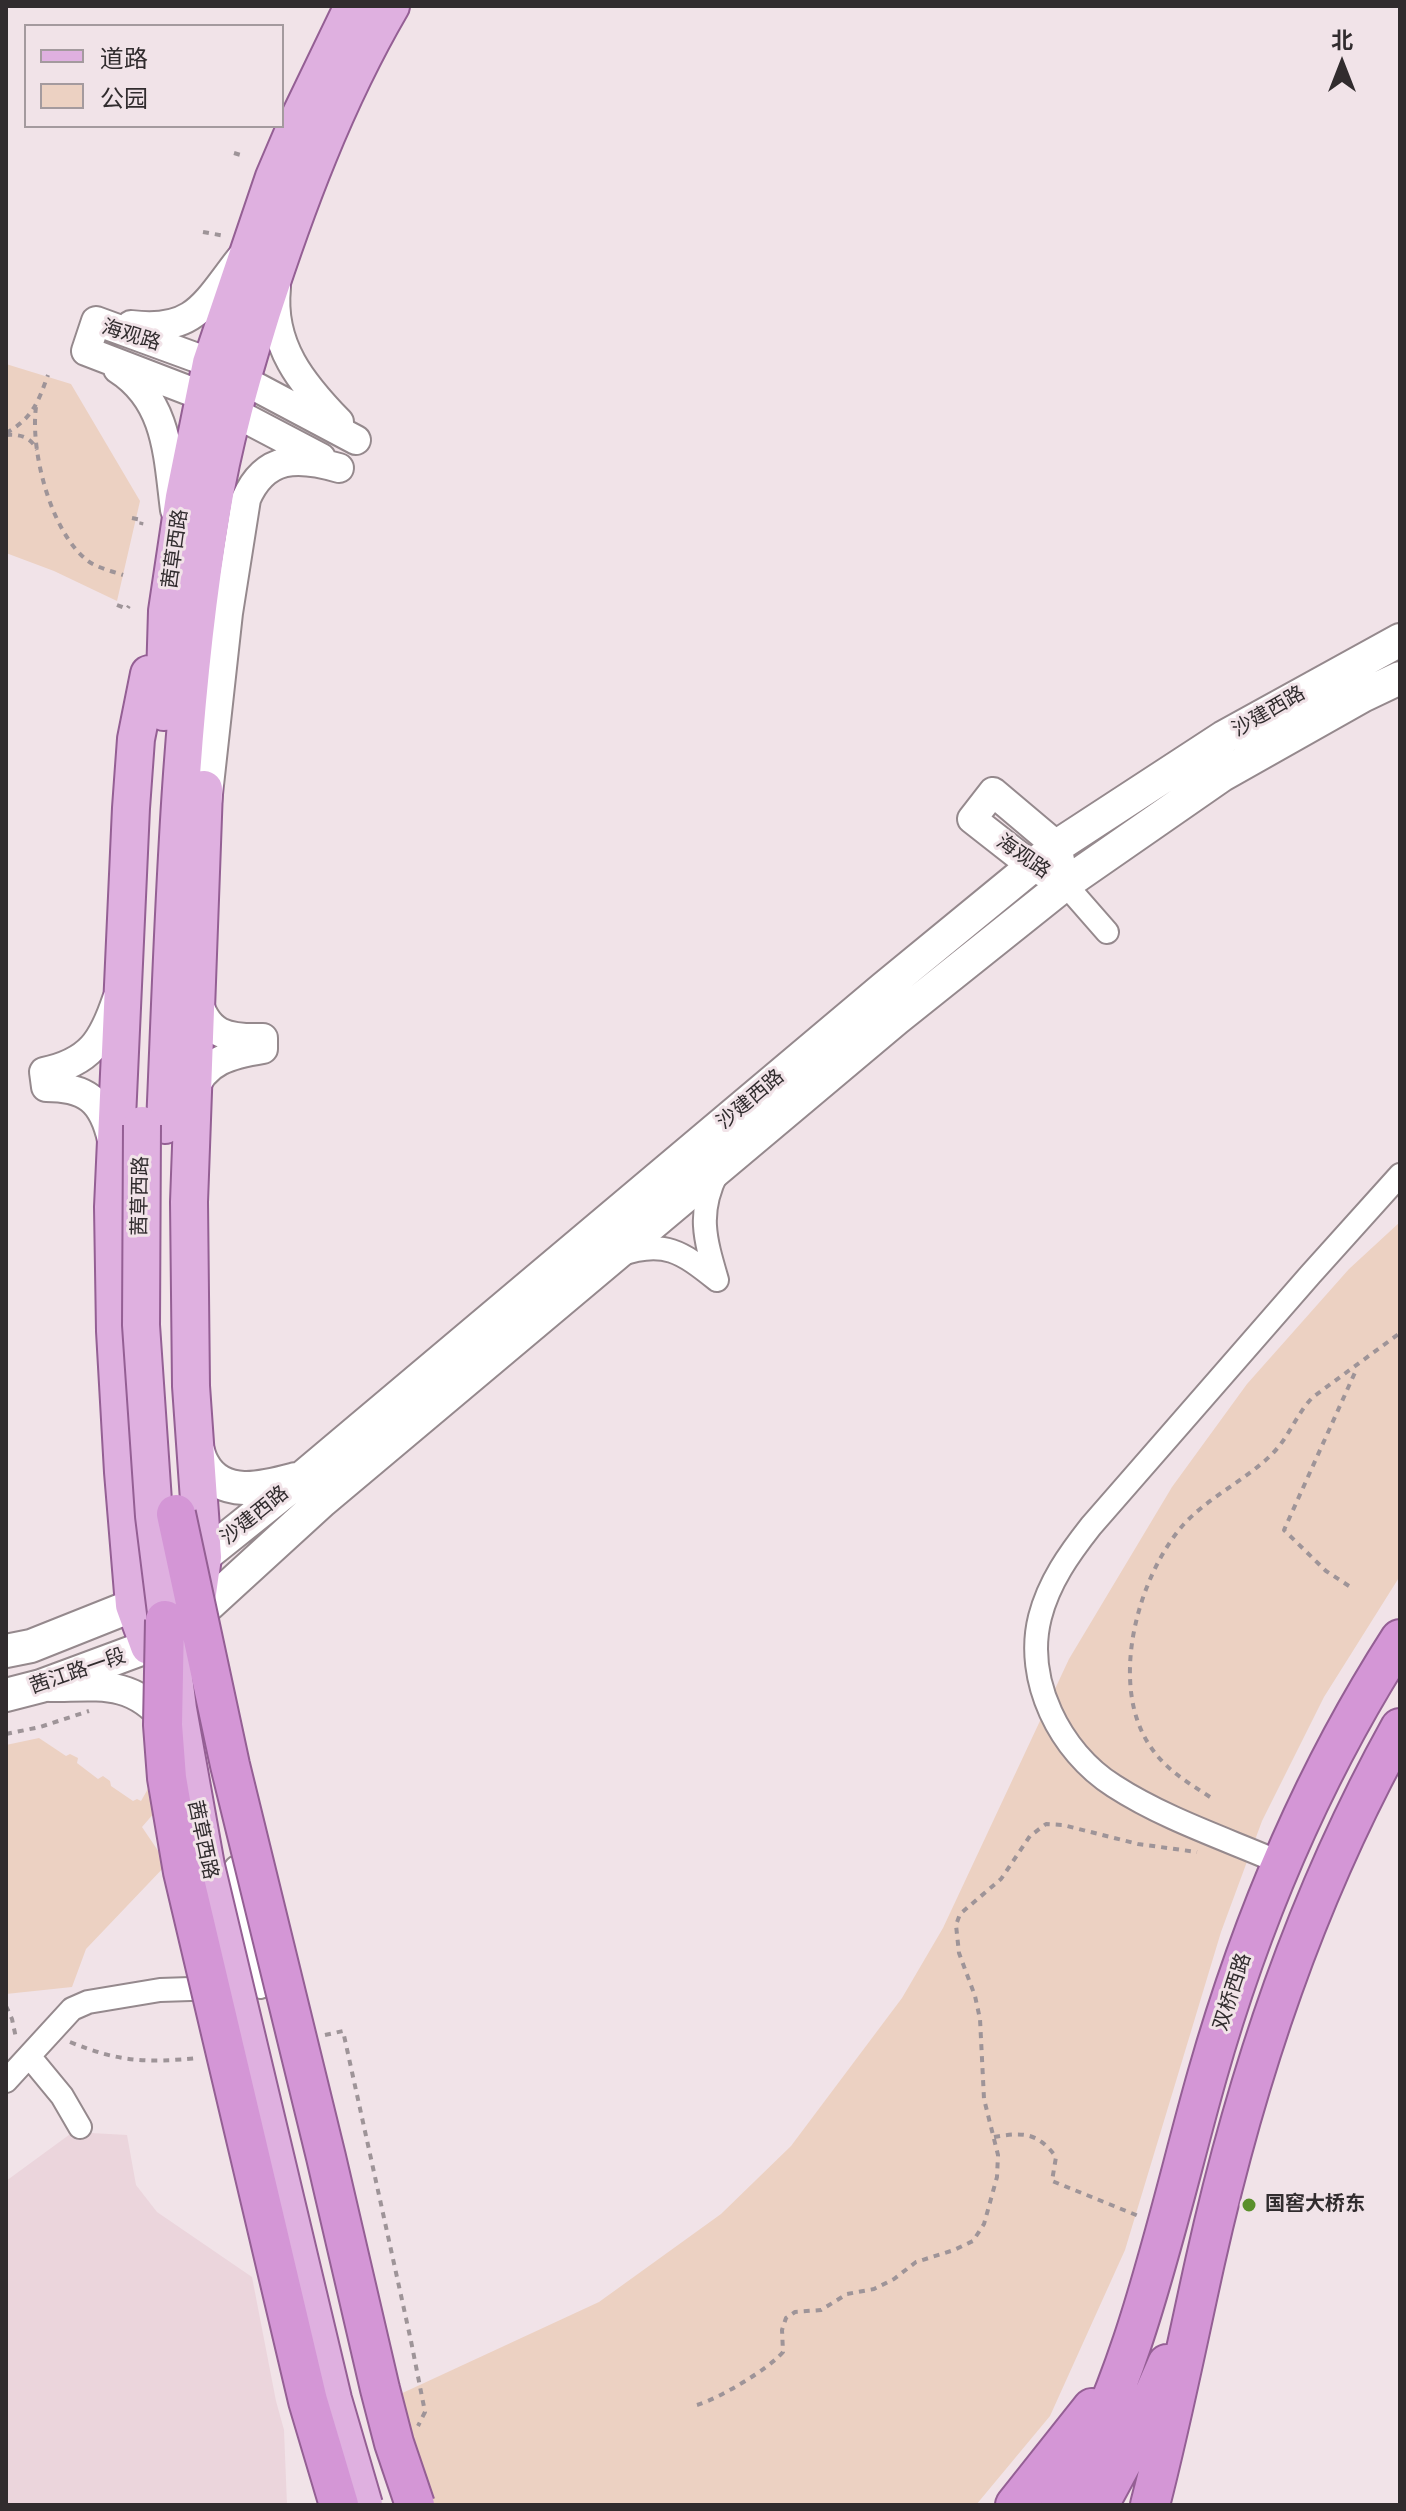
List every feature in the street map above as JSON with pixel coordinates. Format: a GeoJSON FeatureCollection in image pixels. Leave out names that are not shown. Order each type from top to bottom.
{"type":"FeatureCollection","features":[{"type":"Feature","properties":{"kind":"highway"},"geometry":{"type":"LineString","coordinates":[[176,1514],[230,1765],[380,2389],[415,2505]]}},
{"type":"Feature","properties":{"kind":"highway"},"geometry":{"type":"LineString","coordinates":[[160,1622],[167,1778],[183,1872],[308,2401],[339,2505]]}},
{"type":"Feature","properties":{"kind":"highway","name":"双桥西路"},"geometry":{"type":"LineString","coordinates":[[1060,2505],[1089,2450],[1123,2368],[1234,1986],[1281,1863],[1325,1767],[1400,1639]]}},
{"type":"Feature","properties":{"kind":"highway"},"geometry":{"type":"LineString","coordinates":[[1099,2505],[1134,2440],[1187,2316],[1251,2086],[1282,1988],[1333,1858],[1400,1728]]}},
{"type":"Feature","properties":{"kind":"highway"},"geometry":{"type":"LineString","coordinates":[[1150,2505],[1176,2405],[1205,2260]]}},
{"type":"Feature","properties":{"kind":"highway"},"geometry":{"type":"LineString","coordinates":[[1015,2505],[1123,2368]]}},
{"type":"Feature","properties":{"kind":"main road","name":"茜草西路"},"geometry":{"type":"LineString","coordinates":[[344,2396],[223,1834],[195,1676],[176,1514],[153,1125],[167,611],[178,535],[265,251],[300,116],[353,6]]}},
{"type":"Feature","properties":{"kind":"main road","name":"茜草西路"},"geometry":{"type":"LineString","coordinates":[[265,251],[391,6]]}},
{"type":"Feature","properties":{"kind":"main road","name":"茜草西路"},"geometry":{"type":"LineString","coordinates":[[222,387],[217,481],[187,692],[153,1125],[141,1325],[160,1622],[192,1798],[206,1866],[344,2396]]}},
{"type":"Feature","properties":{"kind":"main road"},"geometry":{"type":"LineString","coordinates":[[160,1622],[203,1557],[191,1386],[189,1202],[204,836],[204,559]]}},
{"type":"Feature","properties":{"kind":"main road"},"geometry":{"type":"LineString","coordinates":[[160,1622],[117,1391],[114,1148],[136,739],[145,689],[167,611]]}},
{"type":"Feature","properties":{"kind":"main road","name":"沙建西路"},"geometry":{"type":"LineString","coordinates":[[160,1622],[203,1557],[303,1477],[1057,846],[1224,737],[1400,640]]}},
{"type":"Feature","properties":{"kind":"main road","name":"沙建西路"},"geometry":{"type":"LineString","coordinates":[[160,1622],[322,1501],[896,1019],[1065,884],[1222,775],[1400,678]]}},
{"type":"Feature","properties":{"kind":"main road"},"geometry":{"type":"LineString","coordinates":[[117,1391],[191,1386]]}},
{"type":"Feature","properties":{"kind":"main road"},"geometry":{"type":"LineString","coordinates":[[195,1440],[203,1464],[231,1488],[257,1488],[303,1477]]}},
{"type":"Feature","properties":{"kind":"main road","name":"茜江路一段"},"geometry":{"type":"LineString","coordinates":[[6,1651],[160,1622]]}},
{"type":"Feature","properties":{"kind":"main road","name":"茜江路一段"},"geometry":{"type":"LineString","coordinates":[[6,1695],[41,1686],[160,1622]]}},
{"type":"Feature","properties":{"kind":"main road"},"geometry":{"type":"LineString","coordinates":[[344,2396],[364,2505]]}},
{"type":"Feature","properties":{"kind":"main road"},"geometry":{"type":"LineString","coordinates":[[344,2396],[386,2505]]}},
{"type":"Feature","properties":{"kind":"street"},"geometry":{"type":"LineString","coordinates":[[96,321],[155,328],[177,324],[199,310],[265,251]]}},
{"type":"Feature","properties":{"kind":"street"},"geometry":{"type":"LineString","coordinates":[[204,836],[228,613],[246,499],[252,484],[262,472],[277,465],[294,460],[314,461],[339,468],[356,440],[303,383],[283,348],[265,251]]}},
{"type":"Feature","properties":{"kind":"street","name":"海观路"},"geometry":{"type":"LineString","coordinates":[[339,468],[222,387],[86,351],[96,321],[222,387],[356,440]]}},
{"type":"Feature","properties":{"kind":"street"},"geometry":{"type":"LineString","coordinates":[[86,351],[138,384],[156,411],[168,450],[178,535]]}},
{"type":"Feature","properties":{"kind":"street","name":"海观路"},"geometry":{"type":"LineString","coordinates":[[993,792],[1057,846],[1065,884],[1032,866],[972,819],[993,792]]}},
{"type":"Feature","properties":{"kind":"street"},"geometry":{"type":"LineString","coordinates":[[1065,884],[1107,932]]}},
{"type":"Feature","properties":{"kind":"street"},"geometry":{"type":"LineString","coordinates":[[114,1148],[104,1112],[96,1103],[72,1089],[46,1087],[44,1072],[73,1064],[95,1047],[103,1035],[122,982]]}},
{"type":"Feature","properties":{"kind":"street"},"geometry":{"type":"LineString","coordinates":[[192,1099],[195,1087],[215,1063],[236,1054],[263,1049],[263,1038],[235,1038],[212,1028],[200,1010],[197,997]]}},
{"type":"Feature","properties":{"kind":"street"},"geometry":{"type":"LineString","coordinates":[[610,1259],[636,1249],[656,1247],[674,1250],[687,1256],[717,1280],[705,1233],[704,1215],[710,1187],[719,1168]]}},
{"type":"Feature","properties":{"kind":"street"},"geometry":{"type":"LineString","coordinates":[[1281,1863],[1139,1801],[1085,1764],[1065,1740],[1050,1712],[1037,1652],[1040,1618],[1067,1556],[1091,1526],[1400,1175]]}},
{"type":"Feature","properties":{"kind":"street"},"geometry":{"type":"LineString","coordinates":[[160,1622],[208,1711],[260,1984]]}},
{"type":"Feature","properties":{"kind":"street"},"geometry":{"type":"LineString","coordinates":[[160,1622],[165,1720],[216,1989]]}},
{"type":"Feature","properties":{"kind":"street"},"geometry":{"type":"LineString","coordinates":[[41,1686],[123,1689],[151,1703],[165,1720]]}},
{"type":"Feature","properties":{"kind":"street"},"geometry":{"type":"LineString","coordinates":[[165,1720],[208,1711]]}},
{"type":"Feature","properties":{"kind":"street"},"geometry":{"type":"LineString","coordinates":[[80,2127],[62,2096],[17,2068],[72,2009],[88,2002],[160,1990],[216,1989],[309,1977]]}},
{"type":"Feature","properties":{"kind":"path"},"geometry":{"type":"LineString","coordinates":[[234,153],[244,156]]}},
{"type":"Feature","properties":{"kind":"path"},"geometry":{"type":"LineString","coordinates":[[203,232],[213,236],[214,233]]}},
{"type":"Feature","properties":{"kind":"path"},"geometry":{"type":"LineString","coordinates":[[40,462],[35,417],[48,375]]}},
{"type":"Feature","properties":{"kind":"path"},"geometry":{"type":"LineString","coordinates":[[6,434],[36,407]]}},
{"type":"Feature","properties":{"kind":"path"},"geometry":{"type":"LineString","coordinates":[[6,434],[31,440],[53,512],[70,540],[87,560],[123,575]]}},
{"type":"Feature","properties":{"kind":"path"},"geometry":{"type":"LineString","coordinates":[[132,518],[142,520],[141,525]]}},
{"type":"Feature","properties":{"kind":"path"},"geometry":{"type":"LineString","coordinates":[[117,605],[127,609],[129,606]]}},
{"type":"Feature","properties":{"kind":"path"},"geometry":{"type":"LineString","coordinates":[[1210,1797],[1162,1762],[1139,1725],[1134,1706],[1131,1660],[1135,1628],[1148,1582],[1159,1559],[1184,1524],[1201,1508],[1251,1474],[1287,1438],[1305,1405],[1400,1333]]}},
{"type":"Feature","properties":{"kind":"path"},"geometry":{"type":"LineString","coordinates":[[1349,1586],[1326,1571],[1284,1530],[1358,1366]]}},
{"type":"Feature","properties":{"kind":"path"},"geometry":{"type":"LineString","coordinates":[[6,1734],[90,1711]]}},
{"type":"Feature","properties":{"kind":"path"},"geometry":{"type":"LineString","coordinates":[[697,2405],[714,2400],[774,2363],[783,2352],[782,2330],[786,2318],[795,2312],[821,2310],[847,2294],[874,2289],[929,2256],[973,2241],[984,2224],[997,2177],[998,2155],[984,2099],[983,2045],[975,1996],[956,1939],[960,1914],[1001,1879],[1039,1828],[1054,1824],[1138,1844],[1196,1852],[1210,1845],[1216,1835]]}},
{"type":"Feature","properties":{"kind":"path"},"geometry":{"type":"LineString","coordinates":[[6,2006],[16,2032],[17,2068]]}},
{"type":"Feature","properties":{"kind":"path"},"geometry":{"type":"LineString","coordinates":[[993,2137],[1017,2133],[1033,2136],[1047,2145],[1056,2157],[1052,2181],[1165,2226]]}},
{"type":"Feature","properties":{"kind":"shaded area"},"geometry":{"type":"Polygon","coordinates":[[[73,2132],[127,2135],[136,2185],[157,2212],[252,2277],[284,2430],[287,2505],[6,2505],[6,2181],[73,2132]]]}},
{"type":"Feature","properties":{"kind":"green space"},"geometry":{"type":"Polygon","coordinates":[[[6,364],[71,384],[140,501],[117,601],[54,571],[6,553],[6,364]]]}},
{"type":"Feature","properties":{"kind":"green space"},"geometry":{"type":"Polygon","coordinates":[[[1400,1222],[1400,1576],[1324,1697],[1262,1821],[1221,1932],[1125,2250],[1050,2416],[976,2505],[434,2505],[421,2480],[396,2396],[599,2302],[721,2214],[791,2146],[902,1998],[943,1928],[1069,1659],[1172,1487],[1247,1384],[1349,1269],[1400,1222]]]}},
{"type":"Feature","properties":{"kind":"green space"},"geometry":{"type":"Polygon","coordinates":[[[39,1738],[66,1756],[70,1754],[78,1758],[77,1763],[98,1779],[103,1776],[111,1786],[133,1801],[141,1801],[149,1787],[155,1812],[142,1827],[167,1864],[86,1949],[72,1987],[6,1994],[6,1745],[39,1738]]]}},
{"type":"Feature","properties":{"kind":"place","name":"国窖大桥东"},"geometry":{"type":"Point","coordinates":[1249,2205]}}]}
